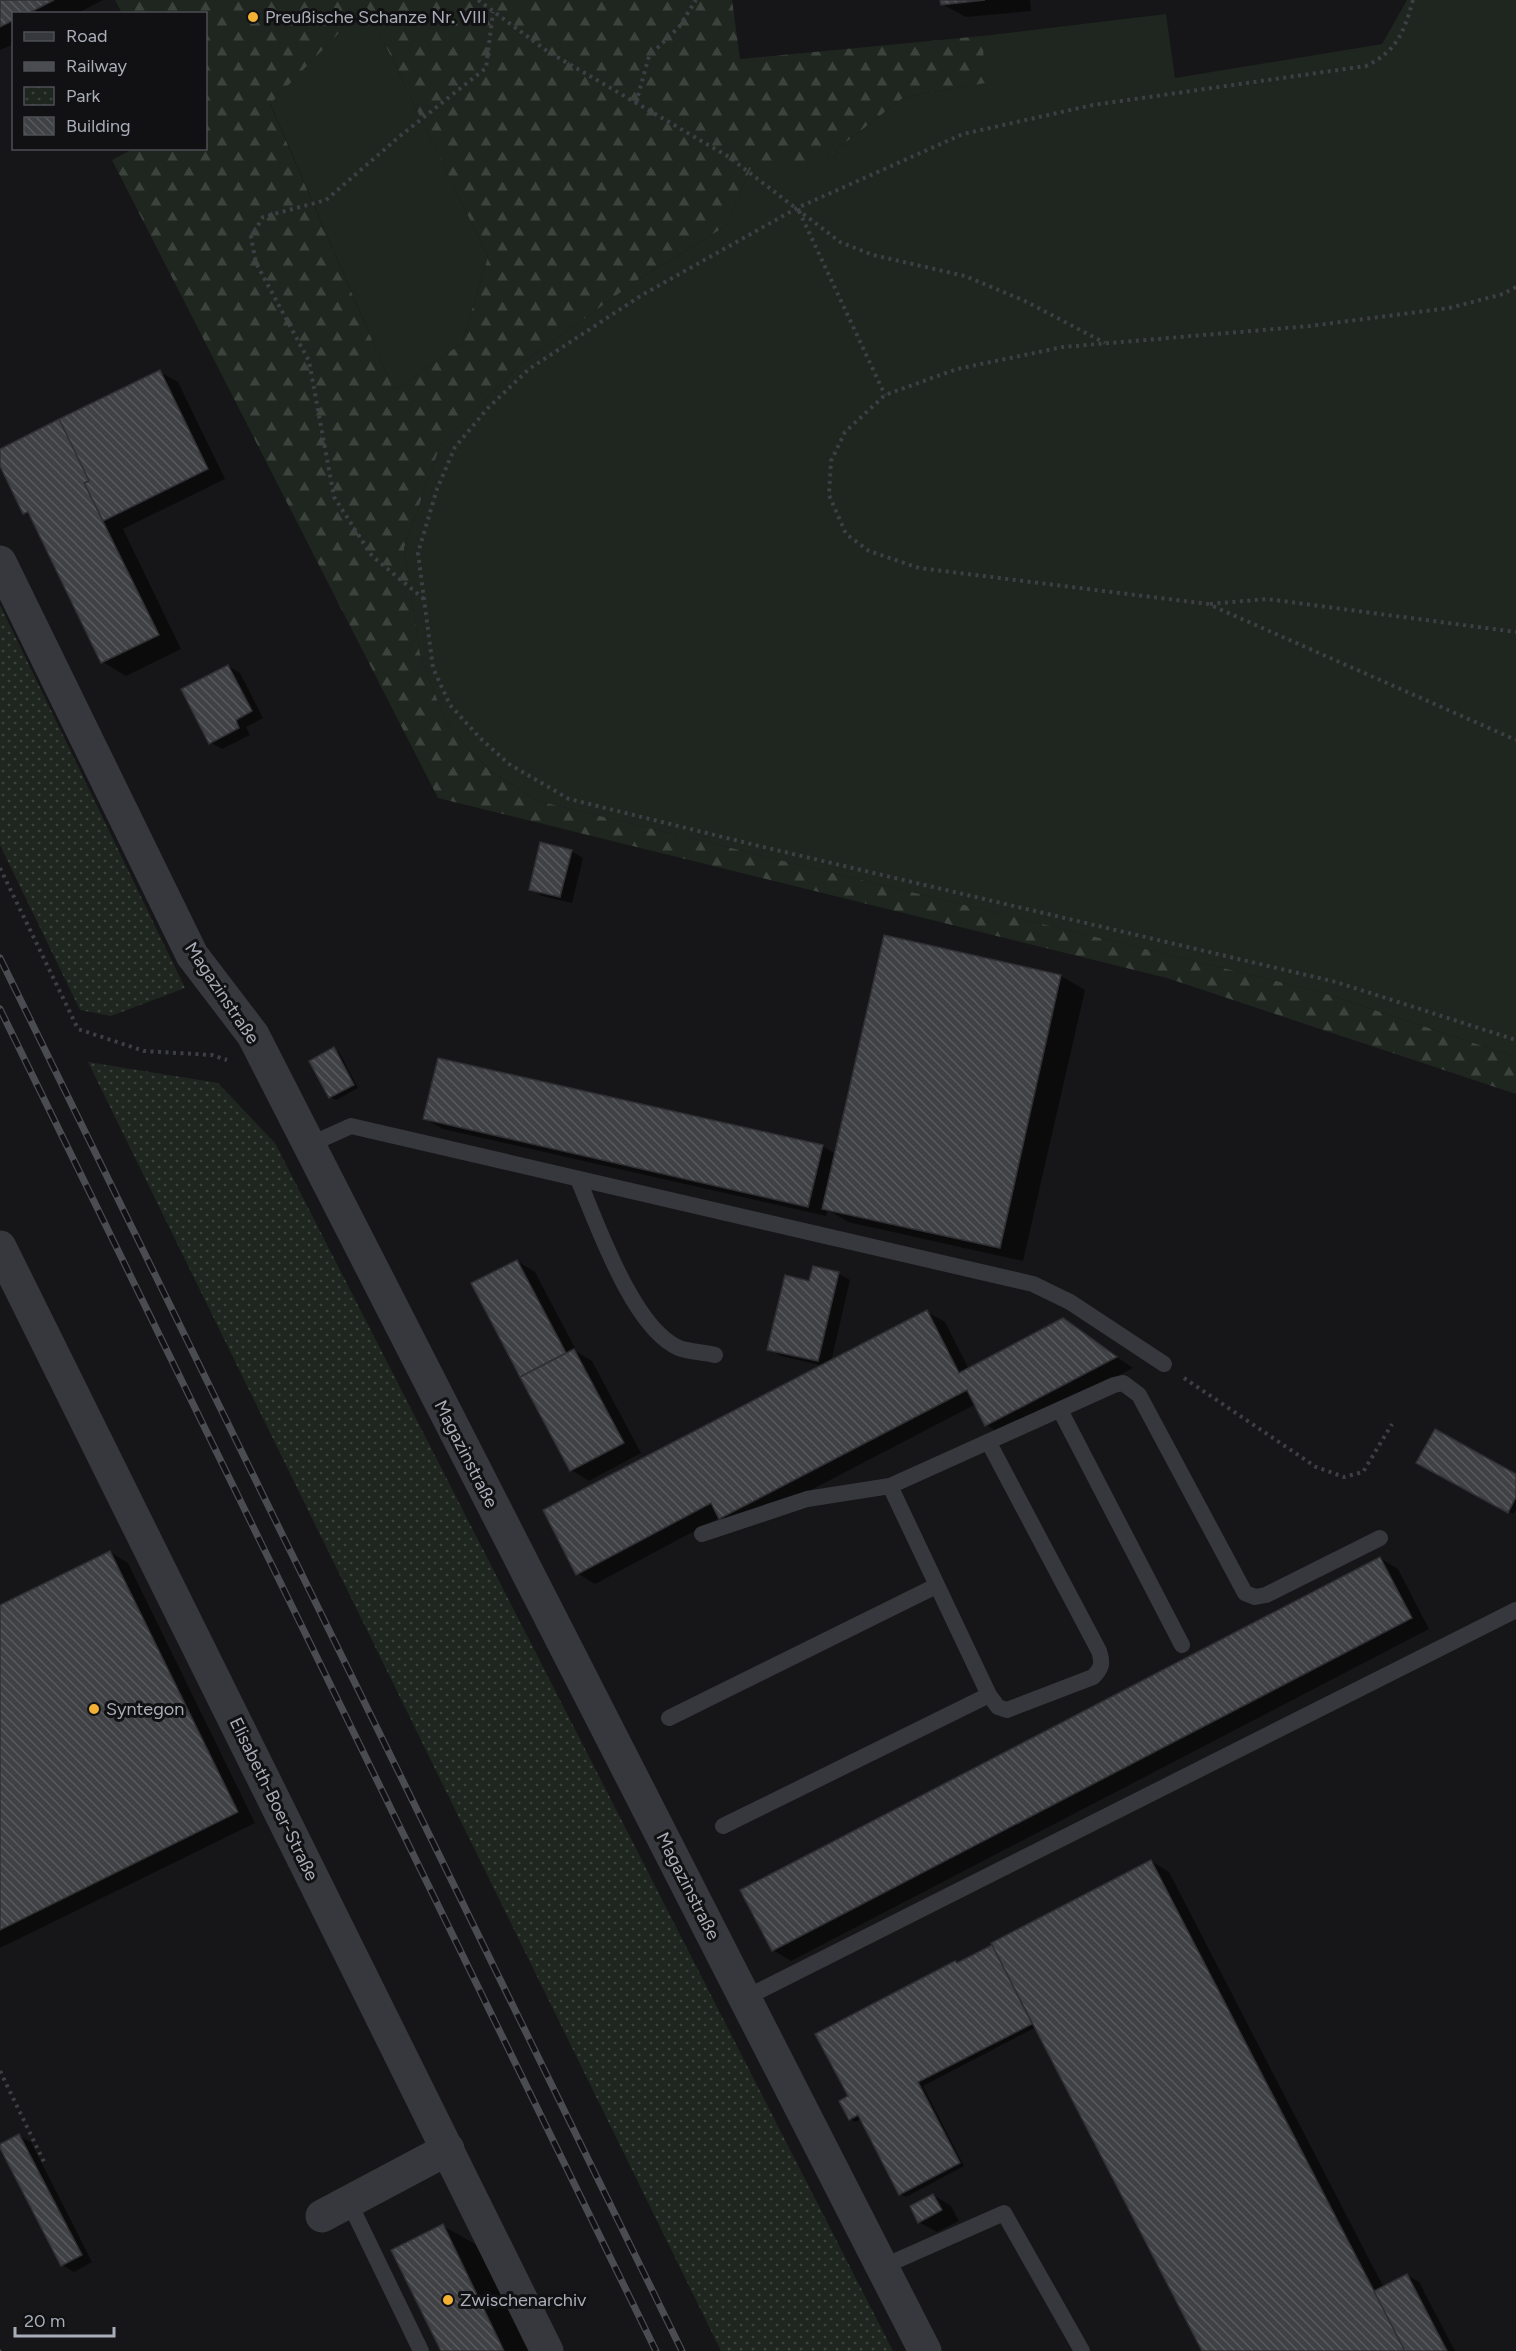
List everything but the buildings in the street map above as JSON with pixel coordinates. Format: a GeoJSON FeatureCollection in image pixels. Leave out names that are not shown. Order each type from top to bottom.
{"type":"FeatureCollection","features":[{"type":"Feature","properties":{"kind":"street","name":"Magazinstraße"},"geometry":{"type":"LineString","coordinates":[[0,562],[192,955],[253,1035],[925,2351]]}},
{"type":"Feature","properties":{"kind":"street","name":"Elisabeth-Boer-Straße"},"geometry":{"type":"LineString","coordinates":[[1,1251],[547,2351]]}},
{"type":"Feature","properties":{"kind":"street"},"geometry":{"type":"LineString","coordinates":[[335,2209],[448,2149]]}},
{"type":"Feature","properties":{"kind":"lane"},"geometry":{"type":"LineString","coordinates":[[309,1145],[351,1126],[1033,1284],[1070,1302],[1164,1364]]}},
{"type":"Feature","properties":{"kind":"lane"},"geometry":{"type":"LineString","coordinates":[[578,1179],[623,1285],[654,1328],[678,1347],[715,1355]]}},
{"type":"Feature","properties":{"kind":"lane"},"geometry":{"type":"LineString","coordinates":[[702,1534],[807,1499],[890,1486],[989,1443],[1114,1384],[1123,1383],[1139,1395],[1245,1593],[1255,1597],[1266,1595],[1380,1538]]}},
{"type":"Feature","properties":{"kind":"lane"},"geometry":{"type":"LineString","coordinates":[[1060,1410],[1182,1645]]}},
{"type":"Feature","properties":{"kind":"lane"},"geometry":{"type":"LineString","coordinates":[[890,1486],[989,1695],[998,1707],[1007,1710],[1093,1677],[1100,1670],[1103,1662],[989,1443]]}},
{"type":"Feature","properties":{"kind":"lane"},"geometry":{"type":"LineString","coordinates":[[669,1718],[936,1586]]}},
{"type":"Feature","properties":{"kind":"lane"},"geometry":{"type":"LineString","coordinates":[[745,1998],[1516,1610]]}},
{"type":"Feature","properties":{"kind":"lane"},"geometry":{"type":"LineString","coordinates":[[723,1826],[989,1695]]}},
{"type":"Feature","properties":{"kind":"lane"},"geometry":{"type":"LineString","coordinates":[[335,2209],[421,2351]]}},
{"type":"Feature","properties":{"kind":"lane"},"geometry":{"type":"LineString","coordinates":[[882,2267],[1004,2213],[1082,2351]]}},
{"type":"Feature","properties":{"kind":"path"},"geometry":{"type":"LineString","coordinates":[[478,0],[547,51],[729,157],[840,242],[873,255],[965,276],[1025,301],[1106,344]]}},
{"type":"Feature","properties":{"kind":"path"},"geometry":{"type":"LineString","coordinates":[[636,103],[649,56],[679,27],[696,0]]}},
{"type":"Feature","properties":{"kind":"path"},"geometry":{"type":"LineString","coordinates":[[1413,0],[1406,24],[1391,51],[1366,66],[1093,105],[963,134],[797,208],[642,295],[530,369],[488,408],[455,447],[437,489],[418,553],[433,668],[450,705],[509,764],[569,799],[766,848],[1336,982],[1516,1040]]}},
{"type":"Feature","properties":{"kind":"path"},"geometry":{"type":"LineString","coordinates":[[424,599],[372,556],[334,498],[309,361],[256,263],[251,237],[263,217],[326,200],[400,136],[486,68],[493,12]]}},
{"type":"Feature","properties":{"kind":"path"},"geometry":{"type":"LineString","coordinates":[[797,208],[885,395]]}},
{"type":"Feature","properties":{"kind":"path"},"geometry":{"type":"LineString","coordinates":[[1516,287],[1503,294],[1437,310],[1310,326],[1063,347],[957,369],[885,395],[845,432],[831,461],[829,495],[846,534],[868,551],[919,568],[1208,604],[1267,599],[1516,632]]}},
{"type":"Feature","properties":{"kind":"path"},"geometry":{"type":"LineString","coordinates":[[1208,604],[1516,740]]}},
{"type":"Feature","properties":{"kind":"path"},"geometry":{"type":"LineString","coordinates":[[0,868],[78,1029],[144,1051],[212,1055],[273,1076]]}},
{"type":"Feature","properties":{"kind":"path"},"geometry":{"type":"LineString","coordinates":[[1164,1364],[1316,1467],[1344,1477],[1363,1472],[1392,1424]]}},
{"type":"Feature","properties":{"kind":"path"},"geometry":{"type":"LineString","coordinates":[[0,2071],[44,2162]]}},
{"type":"Feature","properties":{"kind":"green space"},"geometry":{"type":"Polygon","coordinates":[[[115,0],[732,0],[740,59],[982,36],[986,83],[904,97],[819,163],[753,163],[726,226],[639,279],[520,365],[440,446],[404,548],[420,654],[444,718],[465,745],[490,771],[538,801],[1317,991],[1516,1057],[1516,1094],[1167,978],[438,798],[112,160],[131,150],[207,150],[207,12],[121,12],[115,0]],[[366,5],[270,104],[394,391],[462,343],[488,257],[366,5]]]}},
{"type":"Feature","properties":{"kind":"green space"},"geometry":{"type":"Polygon","coordinates":[[[1407,0],[1516,0],[1516,1057],[1317,991],[538,801],[490,771],[465,745],[444,718],[420,654],[404,548],[440,446],[520,365],[639,279],[726,226],[753,163],[819,163],[904,97],[985,83],[982,36],[1166,14],[1175,78],[1382,44],[1407,0]]]}},
{"type":"Feature","properties":{"kind":"green space"},"geometry":{"type":"Polygon","coordinates":[[[366,5],[488,257],[462,343],[394,391],[270,103],[366,5]]]}},
{"type":"Feature","properties":{"kind":"green space"},"geometry":{"type":"Polygon","coordinates":[[[0,605],[185,988],[111,1016],[80,1010],[0,845],[0,605]]]}},
{"type":"Feature","properties":{"kind":"green space"},"geometry":{"type":"Polygon","coordinates":[[[88,1062],[218,1083],[275,1143],[893,2351],[721,2351],[88,1062]]]}},
{"type":"Feature","properties":{"kind":"railway"},"geometry":{"type":"LineString","coordinates":[[0,958],[682,2351]]}},
{"type":"Feature","properties":{"kind":"railway"},"geometry":{"type":"LineString","coordinates":[[0,1009],[656,2351]]}},
{"type":"Feature","properties":{"kind":"place","name":"Preußische Schanze Nr. VIII"},"geometry":{"type":"Point","coordinates":[253,17]}},
{"type":"Feature","properties":{"kind":"place","name":"Syntegon"},"geometry":{"type":"Point","coordinates":[94,1709]}},
{"type":"Feature","properties":{"kind":"place","name":"Zwischenarchiv"},"geometry":{"type":"Point","coordinates":[448,2300]}}]}
